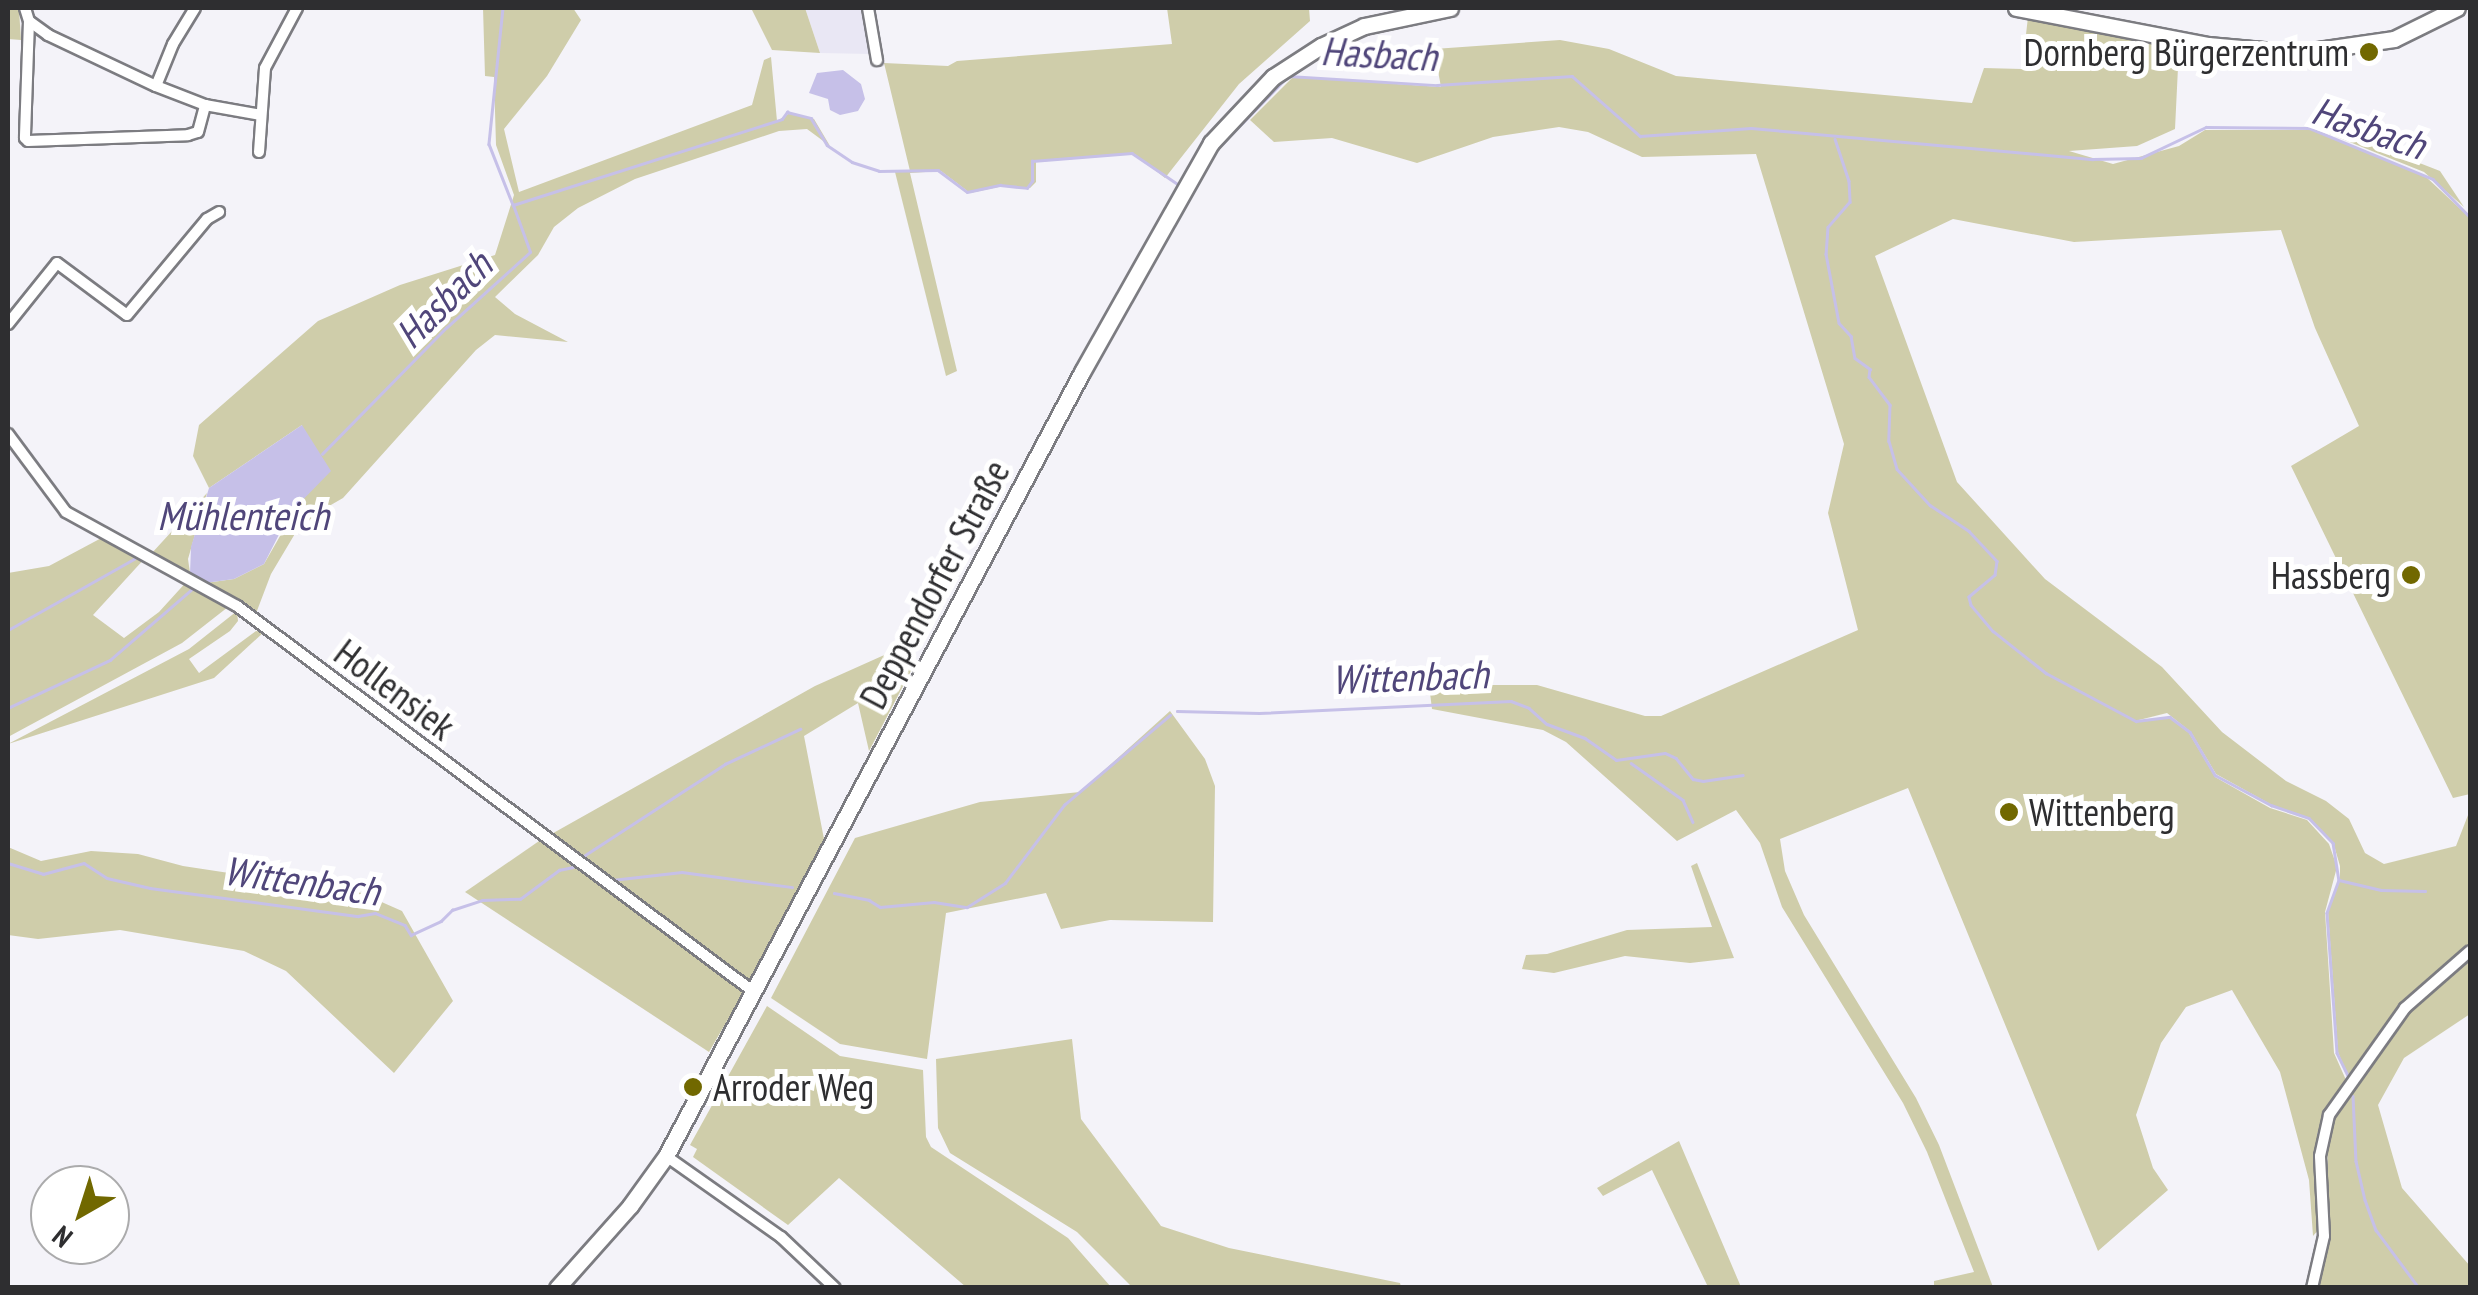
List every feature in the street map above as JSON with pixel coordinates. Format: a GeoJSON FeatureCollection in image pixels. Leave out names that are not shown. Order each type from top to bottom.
{"type":"FeatureCollection","features":[{"type":"Feature","properties":{"kind":"street"},"geometry":{"type":"LineString","coordinates":[[25,8],[29,20],[25,138],[28,142],[188,135],[198,132],[205,105]]}},
{"type":"Feature","properties":{"kind":"street"},"geometry":{"type":"LineString","coordinates":[[156,86],[172,44],[195,8]]}},
{"type":"Feature","properties":{"kind":"street"},"geometry":{"type":"LineString","coordinates":[[259,152],[265,68],[297,8]]}},
{"type":"Feature","properties":{"kind":"street"},"geometry":{"type":"LineString","coordinates":[[868,8],[877,60]]}},
{"type":"Feature","properties":{"kind":"street","name":"Deppendorfer Straße"},"geometry":{"type":"LineString","coordinates":[[557,1288],[630,1206],[666,1156],[1184,185],[1231,117],[1272,77],[1300,58],[1364,26],[1450,8]]}},
{"type":"Feature","properties":{"kind":"street"},"geometry":{"type":"LineString","coordinates":[[2016,8],[2225,48],[2297,53],[2394,39],[2457,8]]}},
{"type":"Feature","properties":{"kind":"street"},"geometry":{"type":"LineString","coordinates":[[29,20],[48,35],[156,86],[205,105],[261,115]]}},
{"type":"Feature","properties":{"kind":"street"},"geometry":{"type":"LineString","coordinates":[[8,324],[57,263],[127,316],[206,219],[220,212]]}},
{"type":"Feature","properties":{"kind":"street","name":"Hollensiek"},"geometry":{"type":"LineString","coordinates":[[8,434],[66,512],[236,606],[754,992]]}},
{"type":"Feature","properties":{"kind":"street"},"geometry":{"type":"LineString","coordinates":[[2312,1288],[2324,1236],[2322,1133],[2355,1076],[2406,1008],[2470,951]]}},
{"type":"Feature","properties":{"kind":"street"},"geometry":{"type":"LineString","coordinates":[[666,1156],[781,1237],[835,1288]]}},
{"type":"Feature","properties":{"kind":"shaded area"},"geometry":{"type":"Polygon","coordinates":[[[8,8],[19,9],[21,40],[8,39],[8,8]]]}},
{"type":"Feature","properties":{"kind":"shaded area"},"geometry":{"type":"Polygon","coordinates":[[[483,8],[573,8],[581,20],[547,76],[504,129],[519,192],[752,105],[764,60],[771,57],[777,121],[790,113],[814,119],[830,146],[807,129],[779,131],[635,179],[578,208],[554,227],[538,255],[495,297],[515,314],[568,342],[495,335],[476,350],[343,498],[317,513],[296,532],[271,574],[255,616],[205,583],[234,579],[264,564],[299,503],[302,425],[209,488],[193,456],[199,425],[318,321],[400,285],[495,255],[514,195],[496,145],[494,77],[485,76],[483,8]]]}},
{"type":"Feature","properties":{"kind":"shaded area"},"geometry":{"type":"Polygon","coordinates":[[[751,8],[805,8],[820,53],[772,50],[751,8]]]}},
{"type":"Feature","properties":{"kind":"shaded area"},"geometry":{"type":"Polygon","coordinates":[[[805,8],[872,8],[884,63],[873,63],[870,54],[820,53],[805,8]]]}},
{"type":"Feature","properties":{"kind":"shaded area"},"geometry":{"type":"Polygon","coordinates":[[[1167,8],[1309,8],[1310,21],[1239,84],[1165,178],[1135,154],[1036,162],[1036,182],[1030,188],[1003,186],[970,193],[941,171],[910,173],[957,371],[946,376],[895,172],[910,171],[884,63],[948,66],[957,61],[1172,44],[1167,8]]]}},
{"type":"Feature","properties":{"kind":"shaded area"},"geometry":{"type":"Polygon","coordinates":[[[2028,17],[2179,47],[2175,129],[2137,146],[2069,151],[2113,164],[2179,146],[2205,130],[2312,130],[2425,176],[2470,218],[2470,794],[2453,798],[2291,466],[2359,426],[2315,328],[2281,230],[2074,242],[1953,219],[1875,256],[1957,482],[2045,579],[2162,667],[2222,732],[2286,781],[2326,801],[2349,819],[2365,853],[2384,864],[2456,846],[2470,810],[2470,1014],[2404,1058],[2378,1105],[2402,1188],[2470,1266],[2470,1287],[2318,1287],[2329,1238],[2327,1133],[2352,1087],[2338,1052],[2328,912],[2340,880],[2340,866],[2333,842],[2309,818],[2272,805],[2216,774],[2191,732],[2167,713],[2135,721],[2170,718],[2189,733],[2215,777],[2270,808],[2307,820],[2329,844],[2337,867],[2325,912],[2334,1053],[2346,1080],[2317,1134],[2320,1228],[2313,1236],[2309,1180],[2280,1072],[2232,990],[2186,1007],[2161,1043],[2136,1115],[2153,1168],[2168,1190],[2098,1251],[1908,788],[1780,839],[1785,871],[1804,915],[1916,1098],[1939,1145],[1993,1287],[1934,1287],[1934,1281],[1974,1272],[1927,1152],[1903,1103],[1782,907],[1760,843],[1736,810],[1677,841],[1566,742],[1543,730],[1432,709],[1430,693],[1471,685],[1537,685],[1645,716],[1661,716],[1858,630],[1828,513],[1844,444],[1756,154],[1642,157],[1588,132],[1559,127],[1493,137],[1417,163],[1332,138],[1274,142],[1250,120],[1293,77],[1441,87],[1434,49],[1560,40],[1609,49],[1676,76],[1972,103],[1984,68],[2022,69],[2028,17]]]}},
{"type":"Feature","properties":{"kind":"shaded area"},"geometry":{"type":"Polygon","coordinates":[[[2310,126],[2356,132],[2387,146],[2386,150],[2440,171],[2464,207],[2424,172],[2310,126]]]}},
{"type":"Feature","properties":{"kind":"shaded area"},"geometry":{"type":"Polygon","coordinates":[[[207,493],[188,559],[190,573],[151,554],[207,493]]]}},
{"type":"Feature","properties":{"kind":"shaded area"},"geometry":{"type":"Polygon","coordinates":[[[107,535],[146,557],[93,615],[124,638],[159,612],[189,579],[226,601],[228,607],[182,643],[8,737],[8,573],[49,566],[107,535]]]}},
{"type":"Feature","properties":{"kind":"shaded area"},"geometry":{"type":"Polygon","coordinates":[[[237,611],[238,621],[230,631],[189,659],[199,673],[256,631],[264,632],[214,678],[8,744],[189,649],[237,611]]]}},
{"type":"Feature","properties":{"kind":"shaded area"},"geometry":{"type":"Polygon","coordinates":[[[891,652],[905,659],[912,669],[869,751],[858,703],[804,736],[824,839],[748,983],[548,836],[815,686],[891,652]]]}},
{"type":"Feature","properties":{"kind":"shaded area"},"geometry":{"type":"Polygon","coordinates":[[[1170,711],[1205,759],[1215,786],[1213,922],[1110,920],[1061,929],[1046,893],[946,913],[927,1059],[840,1044],[771,998],[855,838],[980,802],[1080,792],[1170,711]]]}},
{"type":"Feature","properties":{"kind":"shaded area"},"geometry":{"type":"Polygon","coordinates":[[[542,839],[745,990],[709,1052],[465,892],[542,839]]]}},
{"type":"Feature","properties":{"kind":"shaded area"},"geometry":{"type":"Polygon","coordinates":[[[8,847],[41,861],[91,851],[138,854],[229,873],[292,873],[343,885],[402,911],[453,1001],[394,1073],[286,971],[244,951],[120,930],[38,939],[8,935],[8,847]]]}},
{"type":"Feature","properties":{"kind":"shaded area"},"geometry":{"type":"Polygon","coordinates":[[[1697,863],[1734,958],[1690,963],[1625,956],[1554,973],[1522,969],[1526,955],[1547,954],[1627,930],[1712,927],[1691,866],[1697,863]]]}},
{"type":"Feature","properties":{"kind":"shaded area"},"geometry":{"type":"Polygon","coordinates":[[[767,1006],[840,1056],[923,1070],[926,1137],[931,1147],[1068,1238],[1111,1287],[966,1287],[839,1178],[788,1225],[693,1157],[697,1149],[690,1145],[767,1006]]]}},
{"type":"Feature","properties":{"kind":"shaded area"},"geometry":{"type":"Polygon","coordinates":[[[1072,1039],[1081,1119],[1161,1226],[1229,1248],[1400,1283],[1401,1287],[1132,1287],[1077,1232],[950,1153],[938,1128],[936,1059],[1072,1039]]]}},
{"type":"Feature","properties":{"kind":"shaded area"},"geometry":{"type":"Polygon","coordinates":[[[1679,1141],[1741,1287],[1708,1287],[1652,1170],[1603,1196],[1597,1188],[1679,1141]]]}},
{"type":"Feature","properties":{"kind":"water"},"geometry":{"type":"Polygon","coordinates":[[[843,70],[861,84],[865,99],[858,111],[840,115],[830,110],[828,99],[809,93],[817,73],[843,70]]]}},
{"type":"Feature","properties":{"kind":"water","name":"Mühlenteich"},"geometry":{"type":"Polygon","coordinates":[[[302,425],[331,471],[290,513],[264,564],[234,579],[205,583],[190,573],[191,547],[209,488],[302,425]]]}},
{"type":"Feature","properties":{"kind":"waterway"},"geometry":{"type":"LineString","coordinates":[[503,8],[489,144],[513,205]]}},
{"type":"Feature","properties":{"kind":"waterway","name":"Hasbach"},"geometry":{"type":"LineString","coordinates":[[1215,151],[1288,76],[1437,85],[1572,76],[1640,136],[1751,128],[2093,159],[2141,158],[2206,127],[2309,128],[2433,179],[2470,217]]}},
{"type":"Feature","properties":{"kind":"waterway","name":"Hasbach"},"geometry":{"type":"LineString","coordinates":[[322,454],[446,328],[530,252],[513,205],[782,119],[787,112],[811,118],[827,145],[852,162],[879,171],[938,170],[967,192],[1000,185],[1027,188],[1032,181],[1032,161],[1132,153],[1179,185]]}},
{"type":"Feature","properties":{"kind":"waterway"},"geometry":{"type":"LineString","coordinates":[[1835,139],[1849,181],[1850,202],[1828,227],[1826,254],[1839,323],[1851,336],[1855,358],[1870,369],[1869,377],[1890,405],[1889,441],[1897,469],[1930,505],[1969,531],[1997,561],[1995,575],[1969,597],[1971,605],[1993,631],[2046,673],[2136,721],[2170,717],[2190,732],[2215,775],[2271,805],[2309,818],[2333,843],[2339,880],[2327,913],[2337,1053],[2348,1076]]}},
{"type":"Feature","properties":{"kind":"waterway"},"geometry":{"type":"LineString","coordinates":[[8,630],[134,559]]}},
{"type":"Feature","properties":{"kind":"waterway","name":"Hasbach"},"geometry":{"type":"LineString","coordinates":[[8,708],[110,660],[193,588]]}},
{"type":"Feature","properties":{"kind":"waterway","name":"Wittenbach"},"geometry":{"type":"LineString","coordinates":[[1177,711],[1259,713],[1511,701],[1529,708],[1547,724],[1585,738],[1616,760],[1665,753],[1676,758],[1693,779],[1743,775]]}},
{"type":"Feature","properties":{"kind":"waterway","name":"Wittenbach"},"geometry":{"type":"LineString","coordinates":[[834,893],[869,900],[880,907],[934,902],[967,907],[1005,883],[1064,805],[1170,715]]}},
{"type":"Feature","properties":{"kind":"waterway","name":"Wittenbach"},"geometry":{"type":"LineString","coordinates":[[602,872],[582,857],[725,764],[800,729]]}},
{"type":"Feature","properties":{"kind":"waterway","name":"Wittenbach"},"geometry":{"type":"LineString","coordinates":[[1631,763],[1683,800],[1693,822]]}},
{"type":"Feature","properties":{"kind":"waterway","name":"Wittenbach"},"geometry":{"type":"LineString","coordinates":[[8,863],[43,874],[84,863],[107,878],[150,888],[358,916],[375,913],[405,925],[411,935],[441,921],[452,910],[482,900],[520,899],[559,870],[573,867]]}},
{"type":"Feature","properties":{"kind":"waterway","name":"Wittenbach"},"geometry":{"type":"LineString","coordinates":[[612,880],[682,872],[792,887]]}},
{"type":"Feature","properties":{"kind":"waterway"},"geometry":{"type":"LineString","coordinates":[[2339,880],[2381,890],[2425,891]]}},
{"type":"Feature","properties":{"kind":"waterway"},"geometry":{"type":"LineString","coordinates":[[2353,1096],[2356,1161],[2365,1200],[2376,1230],[2419,1288]]}},
{"type":"Feature","properties":{"kind":"place","name":"Dornberg Bürgerzentrum"},"geometry":{"type":"Point","coordinates":[2369,52]}},
{"type":"Feature","properties":{"kind":"place","name":"Hassberg"},"geometry":{"type":"Point","coordinates":[2411,575]}},
{"type":"Feature","properties":{"kind":"place","name":"Wittenberg"},"geometry":{"type":"Point","coordinates":[2009,812]}},
{"type":"Feature","properties":{"kind":"place","name":"Arroder Weg"},"geometry":{"type":"Point","coordinates":[693,1087]}}]}
